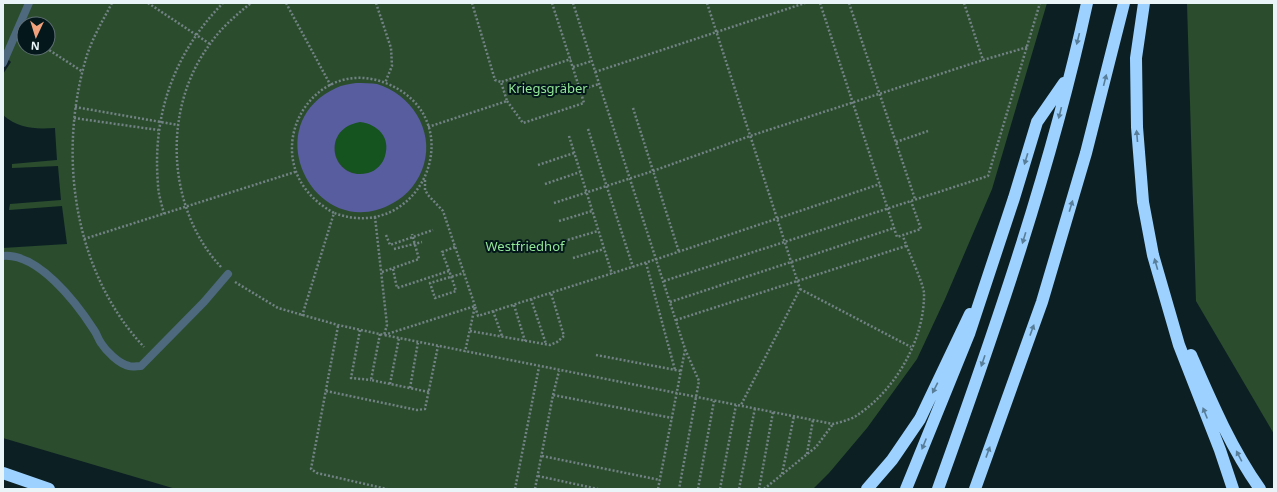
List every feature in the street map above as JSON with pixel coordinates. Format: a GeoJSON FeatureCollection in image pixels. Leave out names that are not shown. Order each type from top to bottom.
{"type":"FeatureCollection","features":[{"type":"Feature","properties":{"kind":"highway"},"geometry":{"type":"LineString","coordinates":[[938,489],[1008,290],[1052,144],[1087,3]]}},
{"type":"Feature","properties":{"kind":"highway"},"geometry":{"type":"LineString","coordinates":[[975,489],[1042,302],[1086,153],[1124,3]]}},
{"type":"Feature","properties":{"kind":"highway"},"geometry":{"type":"LineString","coordinates":[[1144,3],[1136,58],[1137,127],[1143,202],[1153,255],[1179,345],[1220,450],[1233,489]]}},
{"type":"Feature","properties":{"kind":"highway"},"geometry":{"type":"LineString","coordinates":[[906,489],[969,334],[1014,198],[1037,122],[1069,75]]}},
{"type":"Feature","properties":{"kind":"highway"},"geometry":{"type":"LineString","coordinates":[[867,489],[892,460],[920,419],[959,333],[983,290]]}},
{"type":"Feature","properties":{"kind":"highway"},"geometry":{"type":"LineString","coordinates":[[1166,302],[1215,409],[1246,469],[1260,489]]}},
{"type":"Feature","properties":{"kind":"highway"},"geometry":{"type":"LineString","coordinates":[[3,473],[50,489]]}},
{"type":"Feature","properties":{"kind":"lane"},"geometry":{"type":"LineString","coordinates":[[3,63],[29,3]]}},
{"type":"Feature","properties":{"kind":"lane"},"geometry":{"type":"LineString","coordinates":[[3,256],[23,258],[50,275],[84,316],[95,331],[100,343],[112,356],[128,366],[141,366],[151,354],[204,302],[228,274]]}},
{"type":"Feature","properties":{"kind":"path"},"geometry":{"type":"LineString","coordinates":[[112,3],[96,34],[83,72],[75,107],[72,142],[75,182],[84,239],[92,265],[107,298],[130,332],[151,354]]}},
{"type":"Feature","properties":{"kind":"path"},"geometry":{"type":"LineString","coordinates":[[148,3],[210,44]]}},
{"type":"Feature","properties":{"kind":"path"},"geometry":{"type":"LineString","coordinates":[[164,214],[158,184],[158,130],[163,103],[169,86],[196,35],[208,18],[223,3]]}},
{"type":"Feature","properties":{"kind":"path"},"geometry":{"type":"LineString","coordinates":[[251,3],[232,19],[210,44],[189,85],[178,126],[177,170],[186,207],[203,244],[234,282],[278,308],[338,326],[559,371],[833,424],[856,416],[878,398],[904,363],[911,347],[922,315],[924,291],[903,236]]}},
{"type":"Feature","properties":{"kind":"path"},"geometry":{"type":"LineString","coordinates":[[286,3],[331,86]]}},
{"type":"Feature","properties":{"kind":"path"},"geometry":{"type":"LineString","coordinates":[[376,3],[392,48],[392,66],[385,83]]}},
{"type":"Feature","properties":{"kind":"path"},"geometry":{"type":"LineString","coordinates":[[472,3],[495,80],[501,82],[571,59]]}},
{"type":"Feature","properties":{"kind":"path"},"geometry":{"type":"LineString","coordinates":[[501,82],[507,101],[523,123],[584,104],[552,3]]}},
{"type":"Feature","properties":{"kind":"path"},"geometry":{"type":"LineString","coordinates":[[573,3],[685,349],[699,381],[679,489]]}},
{"type":"Feature","properties":{"kind":"path"},"geometry":{"type":"LineString","coordinates":[[707,3],[800,289],[911,347]]}},
{"type":"Feature","properties":{"kind":"path"},"geometry":{"type":"LineString","coordinates":[[595,72],[805,3]]}},
{"type":"Feature","properties":{"kind":"path"},"geometry":{"type":"LineString","coordinates":[[820,3],[897,237],[920,229],[911,201]]}},
{"type":"Feature","properties":{"kind":"path"},"geometry":{"type":"LineString","coordinates":[[849,3],[915,199]]}},
{"type":"Feature","properties":{"kind":"path"},"geometry":{"type":"LineString","coordinates":[[964,3],[983,60]]}},
{"type":"Feature","properties":{"kind":"path"},"geometry":{"type":"LineString","coordinates":[[664,281],[988,176],[1040,3]]}},
{"type":"Feature","properties":{"kind":"path"},"geometry":{"type":"LineString","coordinates":[[554,203],[653,171],[750,136],[983,60],[1028,47]]}},
{"type":"Feature","properties":{"kind":"path"},"geometry":{"type":"LineString","coordinates":[[56,54],[83,72]]}},
{"type":"Feature","properties":{"kind":"path"},"geometry":{"type":"LineString","coordinates":[[573,67],[592,61]]}},
{"type":"Feature","properties":{"kind":"path"},"geometry":{"type":"LineString","coordinates":[[359,79],[385,83],[398,89],[413,101],[428,127],[432,153],[425,178],[417,192],[405,204],[396,210],[375,217],[353,218],[334,213],[313,199],[306,191],[295,172],[292,147],[297,122],[310,101],[331,86],[340,82],[359,79]]}},
{"type":"Feature","properties":{"kind":"path"},"geometry":{"type":"LineString","coordinates":[[580,90],[599,84]]}},
{"type":"Feature","properties":{"kind":"path"},"geometry":{"type":"LineString","coordinates":[[428,127],[507,101]]}},
{"type":"Feature","properties":{"kind":"path"},"geometry":{"type":"LineString","coordinates":[[75,107],[178,126]]}},
{"type":"Feature","properties":{"kind":"path"},"geometry":{"type":"LineString","coordinates":[[633,108],[679,252]]}},
{"type":"Feature","properties":{"kind":"path"},"geometry":{"type":"LineString","coordinates":[[74,118],[158,130]]}},
{"type":"Feature","properties":{"kind":"path"},"geometry":{"type":"LineString","coordinates":[[588,129],[633,267]]}},
{"type":"Feature","properties":{"kind":"path"},"geometry":{"type":"LineString","coordinates":[[896,142],[928,132]]}},
{"type":"Feature","properties":{"kind":"path"},"geometry":{"type":"LineString","coordinates":[[568,136],[612,274]]}},
{"type":"Feature","properties":{"kind":"path"},"geometry":{"type":"LineString","coordinates":[[538,165],[574,153]]}},
{"type":"Feature","properties":{"kind":"path"},"geometry":{"type":"LineString","coordinates":[[84,239],[295,172]]}},
{"type":"Feature","properties":{"kind":"path"},"geometry":{"type":"LineString","coordinates":[[545,184],[580,172]]}},
{"type":"Feature","properties":{"kind":"path"},"geometry":{"type":"LineString","coordinates":[[425,178],[425,190],[443,211],[476,306],[478,316],[646,263],[880,184]]}},
{"type":"Feature","properties":{"kind":"path"},"geometry":{"type":"LineString","coordinates":[[559,222],[592,211]]}},
{"type":"Feature","properties":{"kind":"path"},"geometry":{"type":"LineString","coordinates":[[302,316],[334,213]]}},
{"type":"Feature","properties":{"kind":"path"},"geometry":{"type":"LineString","coordinates":[[375,217],[387,325],[384,335]]}},
{"type":"Feature","properties":{"kind":"path"},"geometry":{"type":"LineString","coordinates":[[670,302],[894,228]]}},
{"type":"Feature","properties":{"kind":"path"},"geometry":{"type":"LineString","coordinates":[[386,235],[390,245],[412,236],[433,230]]}},
{"type":"Feature","properties":{"kind":"path"},"geometry":{"type":"LineString","coordinates":[[564,241],[598,230]]}},
{"type":"Feature","properties":{"kind":"path"},"geometry":{"type":"LineString","coordinates":[[382,272],[419,259],[412,236]]}},
{"type":"Feature","properties":{"kind":"path"},"geometry":{"type":"LineString","coordinates":[[394,249],[422,242]]}},
{"type":"Feature","properties":{"kind":"path"},"geometry":{"type":"LineString","coordinates":[[676,320],[906,246]]}},
{"type":"Feature","properties":{"kind":"path"},"geometry":{"type":"LineString","coordinates":[[455,247],[442,252],[449,271],[451,277],[456,291],[435,298],[430,284],[451,277],[464,272]]}},
{"type":"Feature","properties":{"kind":"path"},"geometry":{"type":"LineString","coordinates":[[573,258],[604,249]]}},
{"type":"Feature","properties":{"kind":"path"},"geometry":{"type":"LineString","coordinates":[[646,263],[675,370]]}},
{"type":"Feature","properties":{"kind":"path"},"geometry":{"type":"LineString","coordinates":[[393,268],[397,288],[449,271]]}},
{"type":"Feature","properties":{"kind":"path"},"geometry":{"type":"LineString","coordinates":[[741,406],[800,289]]}},
{"type":"Feature","properties":{"kind":"path"},"geometry":{"type":"LineString","coordinates":[[470,331],[546,344],[557,342],[564,336],[552,293]]}},
{"type":"Feature","properties":{"kind":"path"},"geometry":{"type":"LineString","coordinates":[[531,299],[546,344]]}},
{"type":"Feature","properties":{"kind":"path"},"geometry":{"type":"LineString","coordinates":[[514,304],[525,340]]}},
{"type":"Feature","properties":{"kind":"path"},"geometry":{"type":"LineString","coordinates":[[384,335],[476,306]]}},
{"type":"Feature","properties":{"kind":"path"},"geometry":{"type":"LineString","coordinates":[[465,352],[476,306]]}},
{"type":"Feature","properties":{"kind":"path"},"geometry":{"type":"LineString","coordinates":[[493,311],[502,337]]}},
{"type":"Feature","properties":{"kind":"path"},"geometry":{"type":"LineString","coordinates":[[338,326],[311,469],[317,473],[387,489]]}},
{"type":"Feature","properties":{"kind":"path"},"geometry":{"type":"LineString","coordinates":[[360,330],[351,378],[371,380],[429,392]]}},
{"type":"Feature","properties":{"kind":"path"},"geometry":{"type":"LineString","coordinates":[[371,380],[380,334]]}},
{"type":"Feature","properties":{"kind":"path"},"geometry":{"type":"LineString","coordinates":[[390,384],[399,338]]}},
{"type":"Feature","properties":{"kind":"path"},"geometry":{"type":"LineString","coordinates":[[410,388],[418,342]]}},
{"type":"Feature","properties":{"kind":"path"},"geometry":{"type":"LineString","coordinates":[[326,391],[417,410],[425,409],[438,346]]}},
{"type":"Feature","properties":{"kind":"path"},"geometry":{"type":"LineString","coordinates":[[658,489],[685,349]]}},
{"type":"Feature","properties":{"kind":"path"},"geometry":{"type":"LineString","coordinates":[[596,355],[681,371]]}},
{"type":"Feature","properties":{"kind":"path"},"geometry":{"type":"LineString","coordinates":[[515,489],[539,367]]}},
{"type":"Feature","properties":{"kind":"path"},"geometry":{"type":"LineString","coordinates":[[536,489],[553,395],[559,371]]}},
{"type":"Feature","properties":{"kind":"path"},"geometry":{"type":"LineString","coordinates":[[553,395],[672,418]]}},
{"type":"Feature","properties":{"kind":"path"},"geometry":{"type":"LineString","coordinates":[[698,489],[714,401]]}},
{"type":"Feature","properties":{"kind":"path"},"geometry":{"type":"LineString","coordinates":[[720,489],[736,405]]}},
{"type":"Feature","properties":{"kind":"path"},"geometry":{"type":"LineString","coordinates":[[739,489],[755,408]]}},
{"type":"Feature","properties":{"kind":"path"},"geometry":{"type":"LineString","coordinates":[[759,489],[773,412]]}},
{"type":"Feature","properties":{"kind":"path"},"geometry":{"type":"LineString","coordinates":[[782,475],[794,416]]}},
{"type":"Feature","properties":{"kind":"path"},"geometry":{"type":"LineString","coordinates":[[807,454],[813,420]]}},
{"type":"Feature","properties":{"kind":"path"},"geometry":{"type":"LineString","coordinates":[[764,489],[816,447],[833,424]]}},
{"type":"Feature","properties":{"kind":"path"},"geometry":{"type":"LineString","coordinates":[[542,456],[660,480]]}},
{"type":"Feature","properties":{"kind":"path"},"geometry":{"type":"LineString","coordinates":[[538,476],[598,489]]}},
{"type":"Feature","properties":{"kind":"green space","name":"Westfriedhof"},"geometry":{"type":"Polygon","coordinates":[[[3,3],[1047,3],[992,189],[945,299],[917,359],[867,428],[829,473],[813,489],[176,489],[3,438],[3,248],[67,244],[62,206],[9,210],[10,204],[61,200],[58,166],[12,168],[12,164],[57,160],[55,128],[21,126],[3,115],[3,74],[11,62],[3,54],[3,3]]]}},
{"type":"Feature","properties":{"kind":"green space"},"geometry":{"type":"Polygon","coordinates":[[[1187,3],[1274,3],[1274,434],[1196,301],[1187,3]]]}},
{"type":"Feature","properties":{"kind":"green space"},"geometry":{"type":"Polygon","coordinates":[[[356,122],[366,122],[375,126],[383,134],[387,143],[387,153],[383,162],[375,170],[366,174],[356,174],[347,170],[339,162],[335,153],[335,143],[339,134],[347,126],[356,122]]]}},
{"type":"Feature","properties":{"kind":"water"},"geometry":{"type":"Polygon","coordinates":[[[356,83],[377,84],[400,96],[417,115],[426,139],[426,151],[422,170],[416,182],[408,192],[393,203],[365,212],[340,209],[320,196],[305,176],[298,152],[300,128],[312,106],[336,88],[343,85],[356,83]],[[360,122],[347,127],[339,134],[335,144],[335,154],[339,163],[346,170],[356,174],[374,171],[381,164],[385,156],[386,143],[382,133],[366,123],[360,122]]]}},
{"type":"Feature","properties":{"kind":"park label","name":"Kriegsgräber"},"geometry":{"type":"Point","coordinates":[548,88]}}]}
